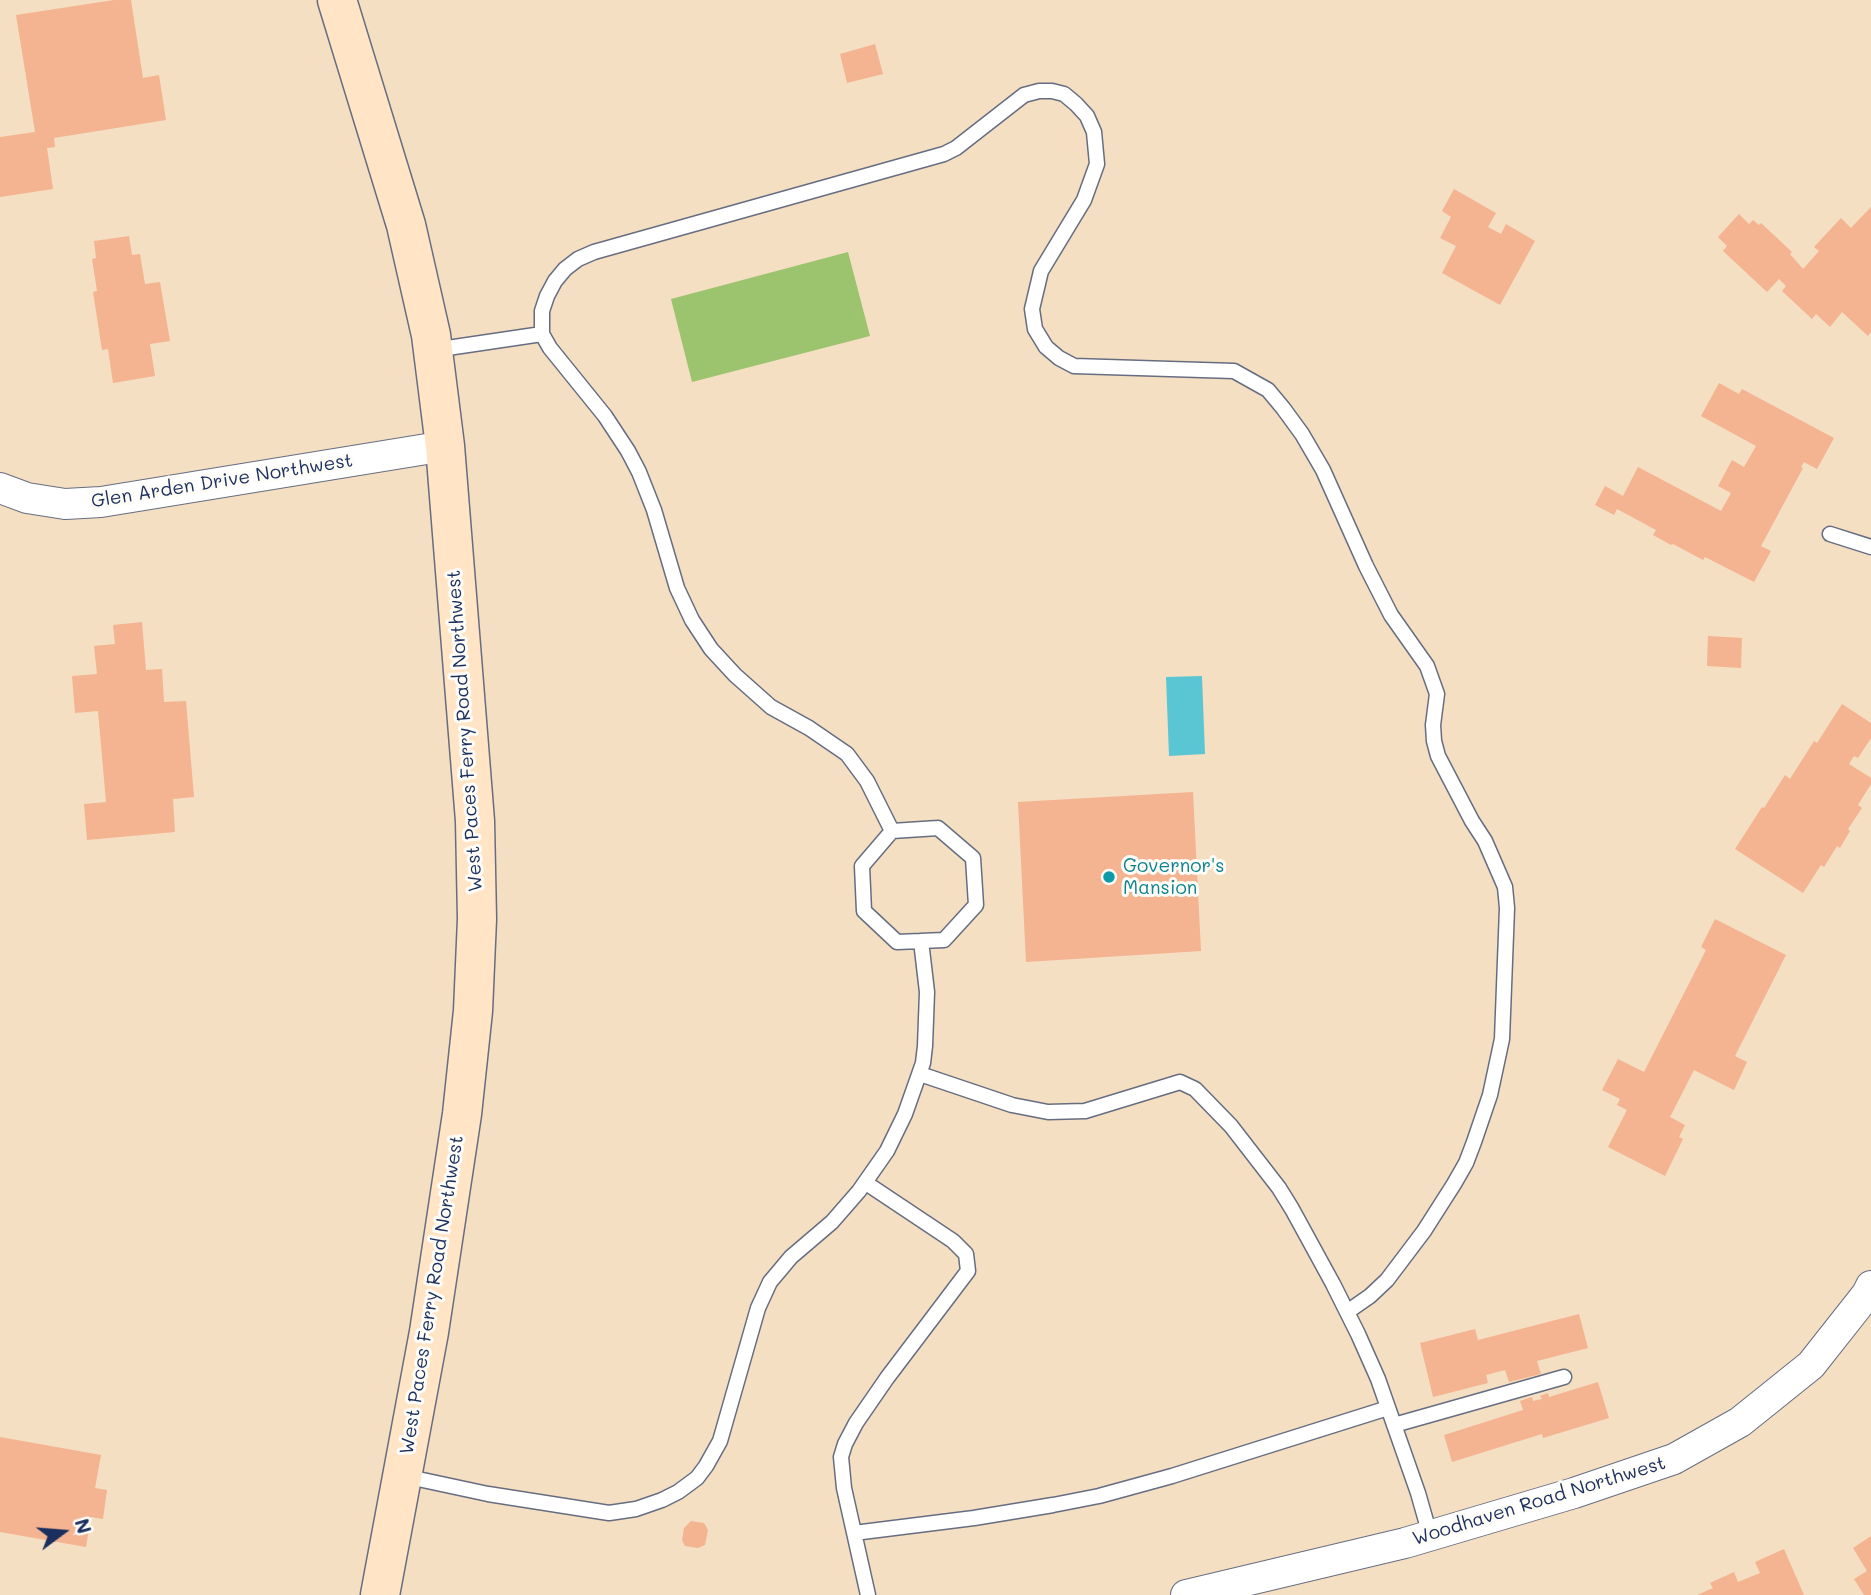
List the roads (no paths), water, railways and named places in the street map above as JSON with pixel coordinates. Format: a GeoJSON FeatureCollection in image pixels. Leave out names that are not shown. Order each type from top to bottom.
{"type":"FeatureCollection","features":[{"type":"Feature","properties":{"kind":"main road","name":"West Paces Ferry Road Northwest"},"geometry":{"type":"LineString","coordinates":[[337,0],[407,225],[433,350],[445,446],[475,821],[476,932],[473,1012],[462,1114],[429,1332],[380,1595]]}},
{"type":"Feature","properties":{"kind":"street","name":"Glen Arden Drive Northwest"},"geometry":{"type":"LineString","coordinates":[[0,488],[27,498],[65,504],[101,502],[445,446]]}},
{"type":"Feature","properties":{"kind":"street","name":"Woodhaven Road Northwest"},"geometry":{"type":"LineString","coordinates":[[1186,1595],[1430,1535],[1574,1493],[1674,1459],[1740,1422],[1811,1365],[1871,1286]]}},
{"type":"Feature","properties":{"kind":"lane"},"geometry":{"type":"LineString","coordinates":[[892,831],[867,780],[847,754],[809,728],[771,708],[711,649],[692,620],[677,588],[654,510],[639,472],[605,416],[550,348],[542,334],[542,311],[555,281],[565,269],[594,252],[944,155],[1024,95],[1052,91],[1064,94],[1087,116],[1094,132],[1097,164],[1084,200],[1041,271],[1032,309],[1035,329],[1046,347],[1074,366],[1234,371],[1268,390],[1303,434],[1323,470],[1391,615],[1427,666],[1437,694],[1433,725],[1438,756],[1485,841],[1505,887],[1507,908],[1502,1040],[1490,1095],[1474,1142],[1454,1184],[1424,1231],[1387,1280],[1347,1312]]}},
{"type":"Feature","properties":{"kind":"lane"},"geometry":{"type":"LineString","coordinates":[[433,350],[542,334]]}},
{"type":"Feature","properties":{"kind":"lane"},"geometry":{"type":"LineString","coordinates":[[1830,534],[1871,547]]}},
{"type":"Feature","properties":{"kind":"lane"},"geometry":{"type":"LineString","coordinates":[[938,828],[973,858],[976,905],[944,940],[921,941],[897,942],[864,911],[862,866],[892,831],[938,828]]}},
{"type":"Feature","properties":{"kind":"lane"},"geometry":{"type":"LineString","coordinates":[[402,1475],[488,1494],[609,1513],[649,1505],[678,1492],[697,1478],[720,1441],[758,1308],[770,1282],[791,1257],[832,1222],[866,1183],[887,1151],[905,1114],[920,1074],[925,1046],[928,1010],[921,941]]}},
{"type":"Feature","properties":{"kind":"lane"},"geometry":{"type":"LineString","coordinates":[[920,1074],[1013,1105],[1048,1112],[1085,1111],[1180,1082],[1195,1089],[1231,1126],[1293,1209],[1347,1312],[1378,1379],[1430,1535]]}},
{"type":"Feature","properties":{"kind":"lane"},"geometry":{"type":"LineString","coordinates":[[866,1183],[953,1241],[966,1254],[968,1271],[887,1378],[845,1444],[841,1471],[868,1595]]}},
{"type":"Feature","properties":{"kind":"lane"},"geometry":{"type":"LineString","coordinates":[[1394,1425],[1564,1377]]}},
{"type":"Feature","properties":{"kind":"lane"},"geometry":{"type":"LineString","coordinates":[[854,1533],[974,1518],[1099,1496],[1172,1476],[1388,1408]]}},
{"type":"Feature","properties":{"kind":"water"},"geometry":{"type":"Polygon","coordinates":[[[1202,676],[1205,754],[1169,756],[1166,677],[1202,676]]]}},
{"type":"Feature","properties":{"kind":"place","name":"Governor's Mansion"},"geometry":{"type":"Point","coordinates":[1109,877]}}]}
